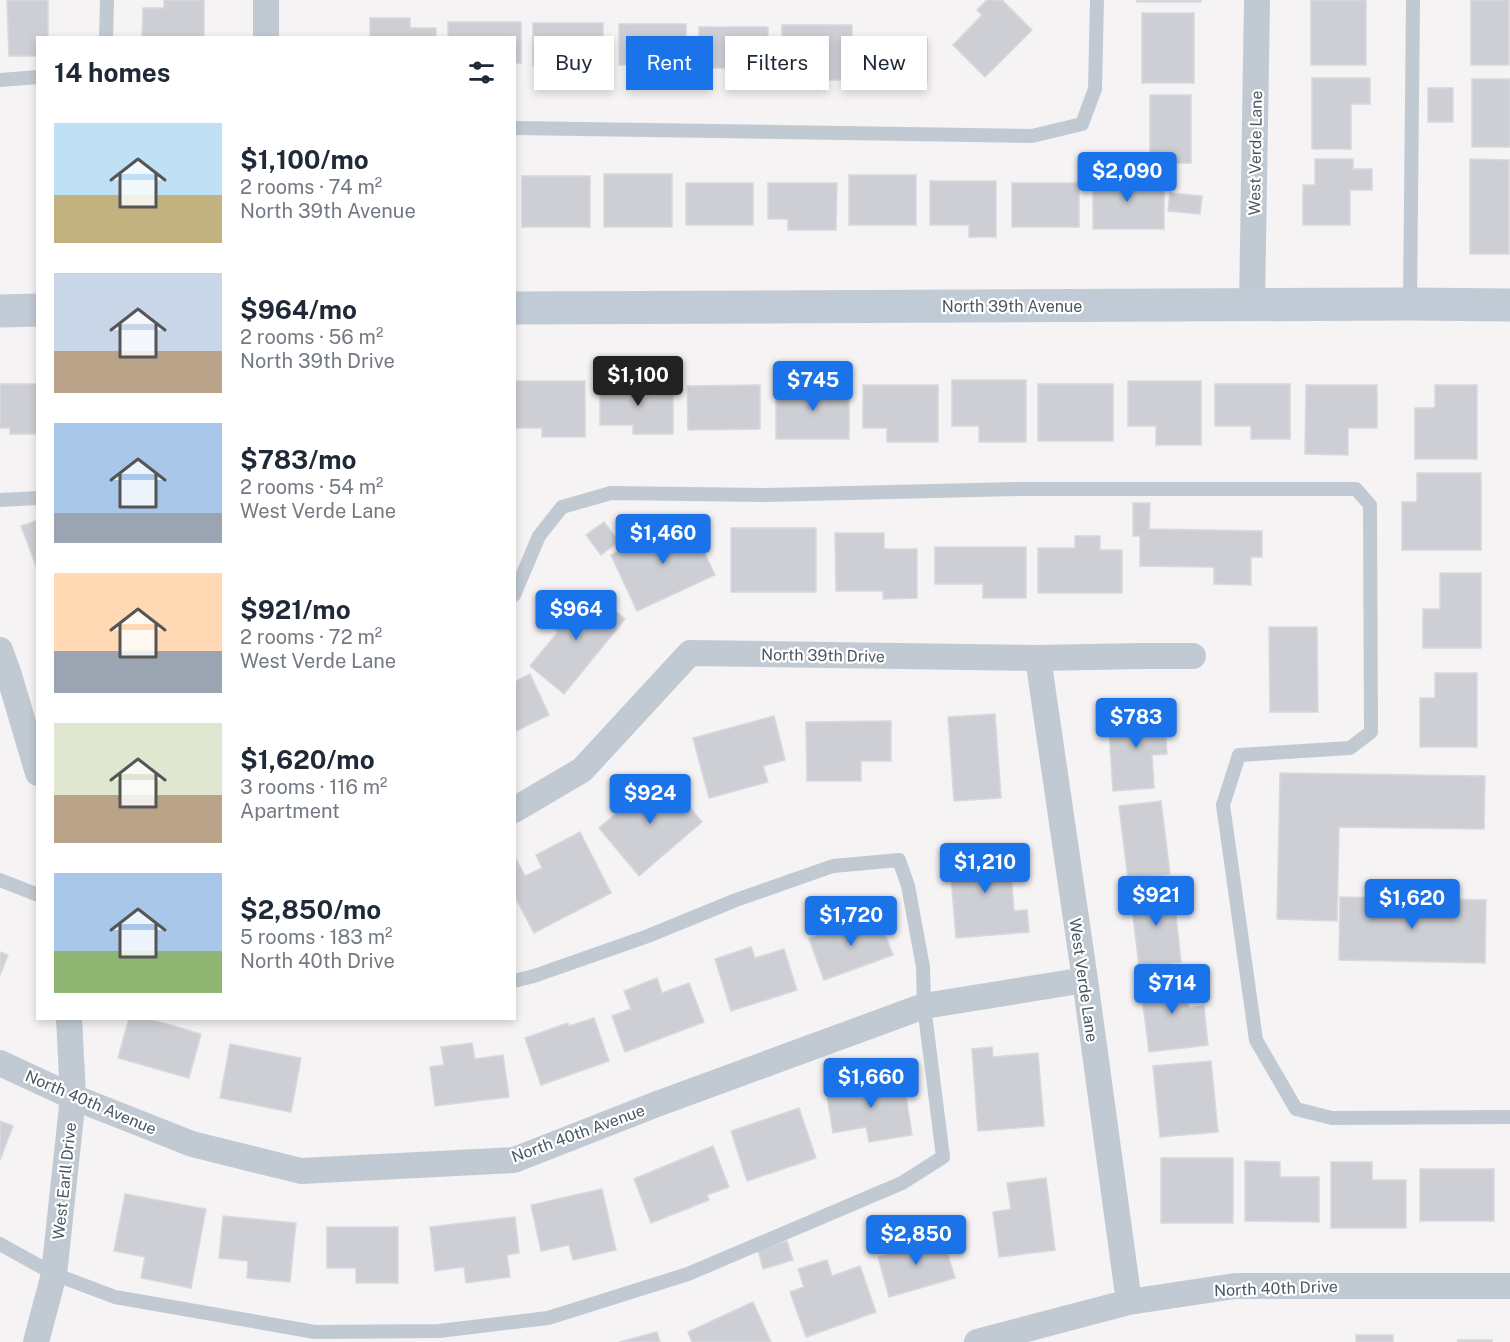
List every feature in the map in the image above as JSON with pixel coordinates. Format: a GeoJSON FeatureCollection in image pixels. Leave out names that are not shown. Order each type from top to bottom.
{"type":"FeatureCollection","features":[{"type":"Feature","properties":{"kind":"street"},"geometry":{"type":"LineString","coordinates":[[266,0],[266,36]]}},
{"type":"Feature","properties":{"kind":"street","name":"West Verde Lane"},"geometry":{"type":"LineString","coordinates":[[1252,305],[1257,0]]}},
{"type":"Feature","properties":{"kind":"street","name":"North 39th Avenue"},"geometry":{"type":"LineString","coordinates":[[516,308],[1510,305]]}},
{"type":"Feature","properties":{"kind":"street"},"geometry":{"type":"LineString","coordinates":[[0,311],[36,310]]}},
{"type":"Feature","properties":{"kind":"street"},"geometry":{"type":"LineString","coordinates":[[0,650],[36,767]]}},
{"type":"Feature","properties":{"kind":"street","name":"North 39th Drive"},"geometry":{"type":"LineString","coordinates":[[516,809],[582,770],[690,653],[1038,658],[1193,656]]}},
{"type":"Feature","properties":{"kind":"street","name":"West Verde Lane"},"geometry":{"type":"LineString","coordinates":[[1038,658],[1129,1302]]}},
{"type":"Feature","properties":{"kind":"street","name":"North 40th Avenue"},"geometry":{"type":"LineString","coordinates":[[0,1063],[73,1096],[192,1144],[301,1171],[514,1160],[668,1100],[924,1006],[1085,980]]}},
{"type":"Feature","properties":{"kind":"street","name":"West Earll Drive"},"geometry":{"type":"LineString","coordinates":[[36,1342],[54,1274],[73,1096],[69,1020]]}},
{"type":"Feature","properties":{"kind":"street","name":"North 40th Drive"},"geometry":{"type":"LineString","coordinates":[[977,1342],[1129,1302],[1235,1286],[1510,1286]]}},
{"type":"Feature","properties":{"kind":"lane"},"geometry":{"type":"LineString","coordinates":[[106,36],[107,0]]}},
{"type":"Feature","properties":{"kind":"lane"},"geometry":{"type":"LineString","coordinates":[[516,128],[1032,136],[1082,124],[1095,89],[1097,0]]}},
{"type":"Feature","properties":{"kind":"lane"},"geometry":{"type":"LineString","coordinates":[[1410,304],[1413,0]]}},
{"type":"Feature","properties":{"kind":"lane"},"geometry":{"type":"LineString","coordinates":[[0,80],[36,77]]}},
{"type":"Feature","properties":{"kind":"lane"},"geometry":{"type":"LineString","coordinates":[[516,590],[539,536],[562,507],[611,494],[765,495],[1017,489],[1356,489],[1370,505],[1371,732],[1350,748],[1239,755],[1223,805],[1256,1040],[1296,1109],[1332,1118],[1510,1117]]}},
{"type":"Feature","properties":{"kind":"lane"},"geometry":{"type":"LineString","coordinates":[[0,500],[36,498]]}},
{"type":"Feature","properties":{"kind":"lane"},"geometry":{"type":"LineString","coordinates":[[0,1245],[54,1274],[115,1298],[315,1332],[439,1331],[548,1318],[688,1274],[902,1183],[943,1157],[924,1006],[923,967],[908,886],[899,860],[833,866],[736,900],[648,936],[516,980]]}},
{"type":"Feature","properties":{"kind":"lane"},"geometry":{"type":"LineString","coordinates":[[0,880],[36,894]]}},
{"type":"Feature","properties":{"kind":"building"},"geometry":{"type":"Polygon","coordinates":[[[7,0],[48,0],[48,36],[36,36],[36,56],[9,56],[7,0]]]}},
{"type":"Feature","properties":{"kind":"building"},"geometry":{"type":"Polygon","coordinates":[[[164,0],[204,0],[204,36],[142,36],[143,8],[164,8],[164,0]]]}},
{"type":"Feature","properties":{"kind":"building"},"geometry":{"type":"Polygon","coordinates":[[[987,0],[1002,0],[1032,30],[985,77],[953,45],[982,15],[977,10],[987,0]]]}},
{"type":"Feature","properties":{"kind":"building"},"geometry":{"type":"Polygon","coordinates":[[[1137,0],[1201,0],[1201,2],[1137,2],[1137,0]]]}},
{"type":"Feature","properties":{"kind":"building"},"geometry":{"type":"Polygon","coordinates":[[[1311,0],[1366,0],[1366,65],[1311,65],[1311,0]]]}},
{"type":"Feature","properties":{"kind":"building"},"geometry":{"type":"Polygon","coordinates":[[[1471,0],[1509,0],[1509,65],[1471,65],[1471,0]]]}},
{"type":"Feature","properties":{"kind":"building"},"geometry":{"type":"Polygon","coordinates":[[[1142,13],[1194,13],[1194,83],[1142,83],[1142,13]]]}},
{"type":"Feature","properties":{"kind":"building"},"geometry":{"type":"Polygon","coordinates":[[[370,18],[410,18],[410,28],[436,28],[436,36],[370,36],[370,18]]]}},
{"type":"Feature","properties":{"kind":"building"},"geometry":{"type":"Polygon","coordinates":[[[448,22],[521,22],[521,63],[516,63],[516,36],[448,36],[448,22]]]}},
{"type":"Feature","properties":{"kind":"building"},"geometry":{"type":"Polygon","coordinates":[[[533,23],[603,23],[603,36],[534,36],[533,66],[533,23]]]}},
{"type":"Feature","properties":{"kind":"building"},"geometry":{"type":"Polygon","coordinates":[[[619,24],[686,24],[686,36],[626,36],[626,65],[619,65],[619,24]]]}},
{"type":"Feature","properties":{"kind":"building"},"geometry":{"type":"Polygon","coordinates":[[[782,25],[852,25],[852,36],[841,36],[841,80],[829,80],[829,36],[782,36],[782,25]]]}},
{"type":"Feature","properties":{"kind":"building"},"geometry":{"type":"Polygon","coordinates":[[[699,27],[768,27],[768,36],[725,36],[725,68],[713,68],[713,36],[699,36],[699,27]]]}},
{"type":"Feature","properties":{"kind":"building"},"geometry":{"type":"Polygon","coordinates":[[[1312,78],[1370,78],[1370,104],[1351,104],[1351,149],[1312,149],[1312,78]]]}},
{"type":"Feature","properties":{"kind":"building"},"geometry":{"type":"Polygon","coordinates":[[[1472,79],[1510,79],[1510,147],[1472,147],[1472,79]]]}},
{"type":"Feature","properties":{"kind":"building"},"geometry":{"type":"Polygon","coordinates":[[[1428,88],[1453,88],[1453,122],[1428,122],[1428,88]]]}},
{"type":"Feature","properties":{"kind":"building"},"geometry":{"type":"Polygon","coordinates":[[[1150,95],[1191,95],[1191,163],[1150,163],[1150,95]]]}},
{"type":"Feature","properties":{"kind":"building"},"geometry":{"type":"Polygon","coordinates":[[[1315,159],[1353,159],[1353,169],[1372,169],[1372,190],[1350,190],[1350,225],[1303,225],[1303,185],[1315,185],[1315,159]]]}},
{"type":"Feature","properties":{"kind":"building"},"geometry":{"type":"Polygon","coordinates":[[[1470,159],[1509,160],[1509,254],[1470,254],[1470,159]]]}},
{"type":"Feature","properties":{"kind":"building"},"geometry":{"type":"Polygon","coordinates":[[[1093,172],[1126,172],[1126,182],[1164,182],[1164,229],[1093,229],[1093,172]]]}},
{"type":"Feature","properties":{"kind":"building"},"geometry":{"type":"Polygon","coordinates":[[[604,174],[672,174],[672,227],[604,227],[604,174]]]}},
{"type":"Feature","properties":{"kind":"building"},"geometry":{"type":"Polygon","coordinates":[[[849,175],[916,175],[916,225],[849,225],[849,175]]]}},
{"type":"Feature","properties":{"kind":"building"},"geometry":{"type":"Polygon","coordinates":[[[522,176],[590,176],[590,227],[522,227],[522,176]]]}},
{"type":"Feature","properties":{"kind":"building"},"geometry":{"type":"Polygon","coordinates":[[[930,181],[996,181],[996,237],[969,237],[969,225],[930,225],[930,181]]]}},
{"type":"Feature","properties":{"kind":"building"},"geometry":{"type":"Polygon","coordinates":[[[686,183],[753,183],[753,225],[686,225],[686,183]]]}},
{"type":"Feature","properties":{"kind":"building"},"geometry":{"type":"Polygon","coordinates":[[[768,183],[837,183],[836,230],[788,230],[788,219],[768,219],[768,183]]]}},
{"type":"Feature","properties":{"kind":"building"},"geometry":{"type":"Polygon","coordinates":[[[1012,183],[1079,183],[1079,227],[1012,227],[1012,183]]]}},
{"type":"Feature","properties":{"kind":"building"},"geometry":{"type":"Polygon","coordinates":[[[1170,193],[1202,196],[1200,214],[1168,211],[1170,193]]]}},
{"type":"Feature","properties":{"kind":"building"},"geometry":{"type":"Polygon","coordinates":[[[952,380],[1026,380],[1026,442],[979,442],[979,426],[952,426],[952,380]]]}},
{"type":"Feature","properties":{"kind":"building"},"geometry":{"type":"Polygon","coordinates":[[[516,381],[585,381],[585,437],[542,437],[542,428],[516,428],[516,381]]]}},
{"type":"Feature","properties":{"kind":"building"},"geometry":{"type":"Polygon","coordinates":[[[1128,381],[1201,381],[1201,445],[1156,445],[1156,426],[1128,426],[1128,381]]]}},
{"type":"Feature","properties":{"kind":"building"},"geometry":{"type":"Polygon","coordinates":[[[600,383],[673,383],[673,434],[633,434],[633,425],[600,425],[600,383]]]}},
{"type":"Feature","properties":{"kind":"building"},"geometry":{"type":"Polygon","coordinates":[[[0,384],[36,384],[36,434],[10,434],[10,428],[0,428],[0,384]]]}},
{"type":"Feature","properties":{"kind":"building"},"geometry":{"type":"Polygon","coordinates":[[[776,384],[849,384],[849,439],[776,439],[776,384]]]}},
{"type":"Feature","properties":{"kind":"building"},"geometry":{"type":"Polygon","coordinates":[[[1038,384],[1113,384],[1113,441],[1038,441],[1038,384]]]}},
{"type":"Feature","properties":{"kind":"building"},"geometry":{"type":"Polygon","coordinates":[[[1215,384],[1290,384],[1290,439],[1251,439],[1251,426],[1215,426],[1215,384]]]}},
{"type":"Feature","properties":{"kind":"building"},"geometry":{"type":"Polygon","coordinates":[[[760,385],[760,429],[688,430],[687,386],[760,385]]]}},
{"type":"Feature","properties":{"kind":"building"},"geometry":{"type":"Polygon","coordinates":[[[863,385],[938,385],[938,442],[887,442],[887,428],[863,428],[863,385]]]}},
{"type":"Feature","properties":{"kind":"building"},"geometry":{"type":"Polygon","coordinates":[[[1306,385],[1377,385],[1377,428],[1348,428],[1348,455],[1305,454],[1306,385]]]}},
{"type":"Feature","properties":{"kind":"building"},"geometry":{"type":"Polygon","coordinates":[[[1435,385],[1477,385],[1477,459],[1415,459],[1415,408],[1435,408],[1435,385]]]}},
{"type":"Feature","properties":{"kind":"building"},"geometry":{"type":"Polygon","coordinates":[[[1417,473],[1481,473],[1481,550],[1402,550],[1402,502],[1417,502],[1417,473]]]}},
{"type":"Feature","properties":{"kind":"building"},"geometry":{"type":"Polygon","coordinates":[[[1133,503],[1150,503],[1149,529],[1262,531],[1262,557],[1251,557],[1251,585],[1214,584],[1214,567],[1140,566],[1140,536],[1133,536],[1133,503]]]}},
{"type":"Feature","properties":{"kind":"building"},"geometry":{"type":"Polygon","coordinates":[[[688,518],[715,575],[637,611],[611,555],[688,518]]]}},
{"type":"Feature","properties":{"kind":"building"},"geometry":{"type":"Polygon","coordinates":[[[36,521],[36,566],[21,526],[36,521]]]}},
{"type":"Feature","properties":{"kind":"building"},"geometry":{"type":"Polygon","coordinates":[[[604,522],[619,541],[601,555],[586,535],[604,522]]]}},
{"type":"Feature","properties":{"kind":"building"},"geometry":{"type":"Polygon","coordinates":[[[731,528],[816,528],[816,592],[731,592],[731,528]]]}},
{"type":"Feature","properties":{"kind":"building"},"geometry":{"type":"Polygon","coordinates":[[[835,533],[884,533],[884,549],[917,549],[917,598],[883,599],[883,591],[836,591],[835,533]]]}},
{"type":"Feature","properties":{"kind":"building"},"geometry":{"type":"Polygon","coordinates":[[[1075,536],[1100,536],[1100,550],[1122,550],[1122,593],[1038,593],[1038,548],[1075,548],[1075,536]]]}},
{"type":"Feature","properties":{"kind":"building"},"geometry":{"type":"Polygon","coordinates":[[[935,547],[1026,547],[1026,598],[983,598],[983,584],[935,584],[935,547]]]}},
{"type":"Feature","properties":{"kind":"building"},"geometry":{"type":"Polygon","coordinates":[[[1440,573],[1481,573],[1481,648],[1423,648],[1423,609],[1440,609],[1440,573]]]}},
{"type":"Feature","properties":{"kind":"building"},"geometry":{"type":"Polygon","coordinates":[[[596,595],[625,619],[564,694],[530,666],[558,632],[550,624],[570,599],[584,610],[596,595]]]}},
{"type":"Feature","properties":{"kind":"building"},"geometry":{"type":"Polygon","coordinates":[[[1269,627],[1317,627],[1318,712],[1270,712],[1269,627]]]}},
{"type":"Feature","properties":{"kind":"building"},"geometry":{"type":"Polygon","coordinates":[[[1435,673],[1477,673],[1477,747],[1420,747],[1420,698],[1435,698],[1435,673]]]}},
{"type":"Feature","properties":{"kind":"building"},"geometry":{"type":"Polygon","coordinates":[[[530,674],[549,715],[516,731],[516,681],[530,674]]]}},
{"type":"Feature","properties":{"kind":"building"},"geometry":{"type":"Polygon","coordinates":[[[1164,712],[1167,754],[1152,755],[1154,788],[1113,791],[1108,716],[1164,712]]]}},
{"type":"Feature","properties":{"kind":"building"},"geometry":{"type":"Polygon","coordinates":[[[995,714],[1001,798],[954,801],[948,717],[995,714]]]}},
{"type":"Feature","properties":{"kind":"building"},"geometry":{"type":"Polygon","coordinates":[[[774,716],[785,760],[763,766],[768,782],[709,798],[693,738],[774,716]]]}},
{"type":"Feature","properties":{"kind":"building"},"geometry":{"type":"Polygon","coordinates":[[[891,721],[891,761],[861,761],[861,781],[807,781],[806,722],[891,721]]]}},
{"type":"Feature","properties":{"kind":"building"},"geometry":{"type":"Polygon","coordinates":[[[1280,773],[1485,776],[1484,829],[1339,827],[1337,921],[1277,919],[1280,773]]]}},
{"type":"Feature","properties":{"kind":"building"},"geometry":{"type":"Polygon","coordinates":[[[662,774],[702,822],[639,876],[599,828],[662,774]]]}},
{"type":"Feature","properties":{"kind":"building"},"geometry":{"type":"Polygon","coordinates":[[[1161,801],[1170,874],[1128,879],[1119,806],[1161,801]]]}},
{"type":"Feature","properties":{"kind":"building"},"geometry":{"type":"Polygon","coordinates":[[[580,832],[611,893],[534,933],[516,899],[516,859],[525,876],[542,868],[536,855],[580,832]]]}},
{"type":"Feature","properties":{"kind":"building"},"geometry":{"type":"Polygon","coordinates":[[[1009,847],[1014,911],[1027,910],[1029,932],[956,938],[949,852],[1009,847]]]}},
{"type":"Feature","properties":{"kind":"building"},"geometry":{"type":"Polygon","coordinates":[[[1173,887],[1181,962],[1139,966],[1130,892],[1173,887]]]}},
{"type":"Feature","properties":{"kind":"building"},"geometry":{"type":"Polygon","coordinates":[[[1340,897],[1486,900],[1485,963],[1339,960],[1340,897]]]}},
{"type":"Feature","properties":{"kind":"building"},"geometry":{"type":"Polygon","coordinates":[[[877,914],[893,955],[824,980],[809,939],[877,914]]]}},
{"type":"Feature","properties":{"kind":"building"},"geometry":{"type":"Polygon","coordinates":[[[751,947],[755,958],[784,949],[797,990],[731,1011],[715,959],[751,947]]]}},
{"type":"Feature","properties":{"kind":"building"},"geometry":{"type":"Polygon","coordinates":[[[0,952],[8,955],[0,975],[0,952]]]}},
{"type":"Feature","properties":{"kind":"building"},"geometry":{"type":"Polygon","coordinates":[[[1184,975],[1189,1008],[1204,1006],[1208,1045],[1149,1052],[1140,980],[1184,975]]]}},
{"type":"Feature","properties":{"kind":"building"},"geometry":{"type":"Polygon","coordinates":[[[657,978],[662,993],[689,983],[704,1022],[625,1052],[612,1016],[631,1009],[624,991],[657,978]]]}},
{"type":"Feature","properties":{"kind":"building"},"geometry":{"type":"Polygon","coordinates":[[[594,1018],[609,1061],[541,1085],[525,1038],[568,1023],[569,1026],[594,1018]]]}},
{"type":"Feature","properties":{"kind":"building"},"geometry":{"type":"Polygon","coordinates":[[[128,1020],[153,1020],[201,1034],[189,1078],[118,1058],[128,1020]]]}},
{"type":"Feature","properties":{"kind":"building"},"geometry":{"type":"Polygon","coordinates":[[[472,1043],[475,1059],[503,1055],[509,1097],[435,1106],[430,1067],[444,1065],[441,1047],[472,1043]]]}},
{"type":"Feature","properties":{"kind":"building"},"geometry":{"type":"Polygon","coordinates":[[[230,1044],[301,1058],[291,1112],[220,1098],[230,1044]]]}},
{"type":"Feature","properties":{"kind":"building"},"geometry":{"type":"Polygon","coordinates":[[[992,1047],[993,1057],[1038,1053],[1044,1126],[978,1131],[972,1049],[992,1047]]]}},
{"type":"Feature","properties":{"kind":"building"},"geometry":{"type":"Polygon","coordinates":[[[1211,1061],[1218,1132],[1160,1137],[1153,1066],[1211,1061]]]}},
{"type":"Feature","properties":{"kind":"building"},"geometry":{"type":"Polygon","coordinates":[[[903,1077],[912,1135],[869,1142],[866,1127],[833,1133],[826,1090],[903,1077]]]}},
{"type":"Feature","properties":{"kind":"building"},"geometry":{"type":"Polygon","coordinates":[[[799,1108],[816,1158],[747,1181],[731,1131],[799,1108]]]}},
{"type":"Feature","properties":{"kind":"building"},"geometry":{"type":"Polygon","coordinates":[[[0,1121],[13,1126],[0,1160],[0,1121]]]}},
{"type":"Feature","properties":{"kind":"building"},"geometry":{"type":"Polygon","coordinates":[[[713,1146],[729,1187],[707,1195],[709,1200],[651,1223],[634,1179],[713,1146]]]}},
{"type":"Feature","properties":{"kind":"building"},"geometry":{"type":"Polygon","coordinates":[[[1161,1158],[1233,1158],[1233,1223],[1161,1223],[1161,1158]]]}},
{"type":"Feature","properties":{"kind":"building"},"geometry":{"type":"Polygon","coordinates":[[[1245,1161],[1280,1162],[1280,1177],[1319,1177],[1319,1222],[1245,1221],[1245,1161]]]}},
{"type":"Feature","properties":{"kind":"building"},"geometry":{"type":"Polygon","coordinates":[[[1331,1162],[1372,1162],[1372,1180],[1406,1180],[1406,1228],[1331,1228],[1331,1162]]]}},
{"type":"Feature","properties":{"kind":"building"},"geometry":{"type":"Polygon","coordinates":[[[1420,1169],[1494,1169],[1494,1221],[1420,1221],[1420,1169]]]}},
{"type":"Feature","properties":{"kind":"building"},"geometry":{"type":"Polygon","coordinates":[[[1046,1178],[1055,1250],[999,1257],[993,1212],[1011,1209],[1007,1183],[1046,1178]]]}},
{"type":"Feature","properties":{"kind":"building"},"geometry":{"type":"Polygon","coordinates":[[[602,1189],[616,1250],[573,1260],[569,1245],[541,1251],[531,1205],[602,1189]]]}},
{"type":"Feature","properties":{"kind":"building"},"geometry":{"type":"Polygon","coordinates":[[[125,1194],[206,1209],[191,1288],[141,1278],[145,1257],[114,1251],[125,1194]]]}},
{"type":"Feature","properties":{"kind":"building"},"geometry":{"type":"Polygon","coordinates":[[[223,1216],[296,1223],[290,1282],[247,1278],[248,1261],[219,1258],[223,1216]]]}},
{"type":"Feature","properties":{"kind":"building"},"geometry":{"type":"Polygon","coordinates":[[[515,1217],[519,1253],[507,1255],[510,1277],[466,1283],[464,1267],[435,1271],[430,1227],[515,1217]]]}},
{"type":"Feature","properties":{"kind":"building"},"geometry":{"type":"Polygon","coordinates":[[[327,1227],[398,1227],[398,1283],[356,1283],[356,1268],[327,1268],[327,1227]]]}},
{"type":"Feature","properties":{"kind":"building"},"geometry":{"type":"Polygon","coordinates":[[[942,1235],[955,1278],[889,1297],[878,1257],[942,1235]]]}},
{"type":"Feature","properties":{"kind":"building"},"geometry":{"type":"Polygon","coordinates":[[[787,1241],[793,1260],[763,1269],[758,1250],[787,1241]]]}},
{"type":"Feature","properties":{"kind":"building"},"geometry":{"type":"Polygon","coordinates":[[[827,1260],[832,1276],[860,1266],[876,1312],[806,1337],[790,1292],[804,1287],[798,1269],[827,1260]]]}},
{"type":"Feature","properties":{"kind":"building"},"geometry":{"type":"Polygon","coordinates":[[[753,1302],[771,1342],[692,1342],[688,1332],[753,1302]]]}},
{"type":"Feature","properties":{"kind":"building"},"geometry":{"type":"Polygon","coordinates":[[[657,1332],[660,1342],[619,1342],[657,1332]]]}},
{"type":"Feature","properties":{"kind":"building"},"geometry":{"type":"Polygon","coordinates":[[[1356,1335],[1393,1335],[1393,1342],[1356,1342],[1356,1335]]]}},
{"type":"Feature","properties":{"kind":"building"},"geometry":{"type":"Polygon","coordinates":[[[1458,1340],[1492,1340],[1492,1342],[1458,1342],[1458,1340]]]}}]}
